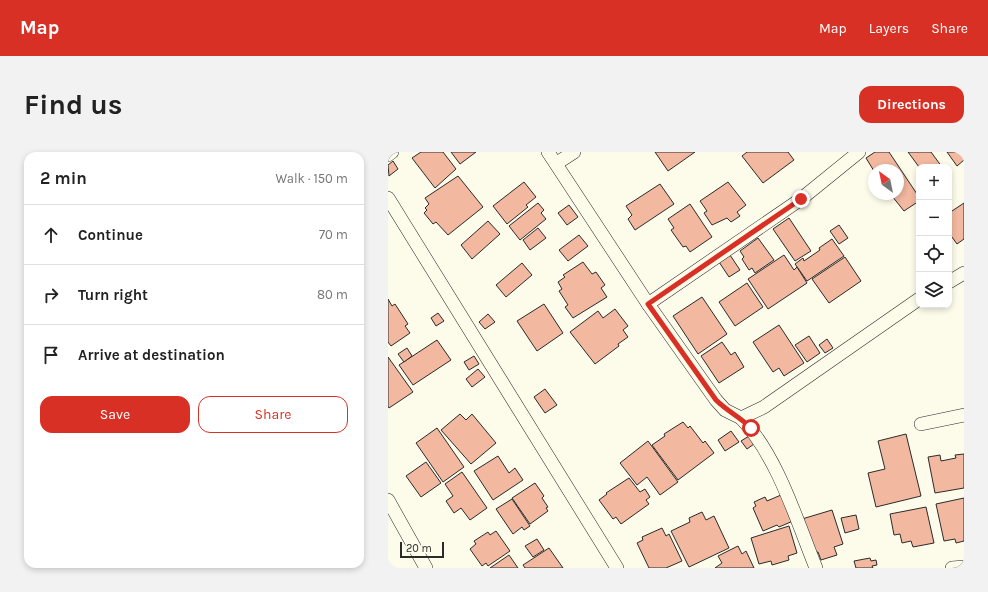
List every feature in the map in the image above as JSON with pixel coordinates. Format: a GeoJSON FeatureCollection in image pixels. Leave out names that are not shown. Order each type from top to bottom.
{"type":"FeatureCollection","features":[{"type":"Feature","properties":{"kind":"street"},"geometry":{"type":"LineString","coordinates":[[388,155],[392,152]]}},
{"type":"Feature","properties":{"kind":"street"},"geometry":{"type":"LineString","coordinates":[[548,152],[557,163],[597,228],[648,304],[716,400],[725,410],[741,418],[751,428],[783,486],[795,512],[816,568]]}},
{"type":"Feature","properties":{"kind":"street"},"geometry":{"type":"LineString","coordinates":[[557,163],[574,152]]}},
{"type":"Feature","properties":{"kind":"street"},"geometry":{"type":"LineString","coordinates":[[648,304],[801,199],[859,152]]}},
{"type":"Feature","properties":{"kind":"street"},"geometry":{"type":"LineString","coordinates":[[388,198],[617,568]]}},
{"type":"Feature","properties":{"kind":"street"},"geometry":{"type":"LineString","coordinates":[[952,280],[964,273]]}},
{"type":"Feature","properties":{"kind":"street"},"geometry":{"type":"LineString","coordinates":[[741,418],[764,407],[916,301]]}},
{"type":"Feature","properties":{"kind":"street"},"geometry":{"type":"LineString","coordinates":[[921,424],[964,415]]}},
{"type":"Feature","properties":{"kind":"street"},"geometry":{"type":"LineString","coordinates":[[388,500],[426,568]]}},
{"type":"Feature","properties":{"kind":"street"},"geometry":{"type":"LineString","coordinates":[[952,568],[964,567]]}},
{"type":"Feature","properties":{"kind":"building"},"geometry":{"type":"Polygon","coordinates":[[[421,152],[443,152],[456,169],[435,188],[412,158],[421,152]]]}},
{"type":"Feature","properties":{"kind":"building"},"geometry":{"type":"Polygon","coordinates":[[[451,152],[476,152],[460,164],[451,152]]]}},
{"type":"Feature","properties":{"kind":"building"},"geometry":{"type":"Polygon","coordinates":[[[655,152],[695,152],[668,171],[655,152]]]}},
{"type":"Feature","properties":{"kind":"building"},"geometry":{"type":"Polygon","coordinates":[[[747,152],[788,152],[794,160],[763,183],[742,156],[747,152]]]}},
{"type":"Feature","properties":{"kind":"building"},"geometry":{"type":"Polygon","coordinates":[[[875,152],[889,152],[897,164],[870,164],[866,158],[875,152]]]}},
{"type":"Feature","properties":{"kind":"building"},"geometry":{"type":"Polygon","coordinates":[[[908,152],[931,152],[940,164],[917,164],[908,152]]]}},
{"type":"Feature","properties":{"kind":"building"},"geometry":{"type":"Polygon","coordinates":[[[947,152],[964,152],[964,160],[957,166],[947,152]]]}},
{"type":"Feature","properties":{"kind":"building"},"geometry":{"type":"Polygon","coordinates":[[[393,161],[398,169],[389,176],[388,165],[393,161]]]}},
{"type":"Feature","properties":{"kind":"building"},"geometry":{"type":"Polygon","coordinates":[[[904,174],[916,192],[916,203],[904,211],[895,200],[904,200],[904,174]]]}},
{"type":"Feature","properties":{"kind":"building"},"geometry":{"type":"Polygon","coordinates":[[[458,176],[483,207],[448,235],[436,222],[433,224],[424,213],[427,210],[425,208],[429,204],[425,198],[458,176]]]}},
{"type":"Feature","properties":{"kind":"building"},"geometry":{"type":"Polygon","coordinates":[[[524,182],[536,197],[526,205],[528,207],[507,224],[493,206],[524,182]]]}},
{"type":"Feature","properties":{"kind":"building"},"geometry":{"type":"Polygon","coordinates":[[[728,182],[746,205],[737,212],[740,216],[731,222],[727,218],[712,225],[704,213],[707,211],[700,201],[728,182]]]}},
{"type":"Feature","properties":{"kind":"building"},"geometry":{"type":"Polygon","coordinates":[[[660,184],[674,204],[635,230],[628,219],[632,215],[626,206],[660,184]]]}},
{"type":"Feature","properties":{"kind":"building"},"geometry":{"type":"Polygon","coordinates":[[[538,203],[544,210],[541,213],[546,219],[520,240],[509,226],[538,203]]]}},
{"type":"Feature","properties":{"kind":"building"},"geometry":{"type":"Polygon","coordinates":[[[964,203],[964,239],[957,244],[952,237],[952,211],[964,203]]]}},
{"type":"Feature","properties":{"kind":"building"},"geometry":{"type":"Polygon","coordinates":[[[690,204],[712,237],[690,252],[686,246],[683,247],[671,230],[674,228],[668,219],[690,204]]]}},
{"type":"Feature","properties":{"kind":"building"},"geometry":{"type":"Polygon","coordinates":[[[569,205],[578,217],[567,225],[558,213],[569,205]]]}},
{"type":"Feature","properties":{"kind":"building"},"geometry":{"type":"Polygon","coordinates":[[[789,218],[811,251],[795,261],[773,229],[789,218]]]}},
{"type":"Feature","properties":{"kind":"building"},"geometry":{"type":"Polygon","coordinates":[[[488,221],[500,234],[472,259],[461,245],[488,221]]]}},
{"type":"Feature","properties":{"kind":"building"},"geometry":{"type":"Polygon","coordinates":[[[839,225],[848,238],[839,244],[830,231],[839,225]]]}},
{"type":"Feature","properties":{"kind":"building"},"geometry":{"type":"Polygon","coordinates":[[[538,228],[546,238],[530,250],[523,240],[538,228]]]}},
{"type":"Feature","properties":{"kind":"building"},"geometry":{"type":"Polygon","coordinates":[[[579,235],[588,246],[568,261],[559,250],[579,235]]]}},
{"type":"Feature","properties":{"kind":"building"},"geometry":{"type":"Polygon","coordinates":[[[758,238],[774,260],[755,273],[752,268],[749,270],[742,259],[744,257],[740,251],[758,238]]]}},
{"type":"Feature","properties":{"kind":"building"},"geometry":{"type":"Polygon","coordinates":[[[832,239],[844,256],[807,281],[795,264],[803,258],[804,261],[820,250],[819,248],[832,239]]]}},
{"type":"Feature","properties":{"kind":"building"},"geometry":{"type":"Polygon","coordinates":[[[730,255],[740,270],[729,277],[719,262],[730,255]]]}},
{"type":"Feature","properties":{"kind":"building"},"geometry":{"type":"Polygon","coordinates":[[[784,255],[794,270],[797,267],[807,283],[768,309],[748,279],[784,255]]]}},
{"type":"Feature","properties":{"kind":"building"},"geometry":{"type":"Polygon","coordinates":[[[845,257],[861,281],[829,303],[812,279],[845,257]]]}},
{"type":"Feature","properties":{"kind":"building"},"geometry":{"type":"Polygon","coordinates":[[[583,262],[592,274],[596,272],[605,285],[601,288],[607,297],[573,318],[565,307],[568,305],[559,291],[562,289],[558,282],[565,277],[563,275],[583,262]]]}},
{"type":"Feature","properties":{"kind":"building"},"geometry":{"type":"Polygon","coordinates":[[[522,263],[532,275],[506,297],[496,285],[522,263]]]}},
{"type":"Feature","properties":{"kind":"building"},"geometry":{"type":"Polygon","coordinates":[[[747,283],[763,307],[735,326],[719,302],[747,283]]]}},
{"type":"Feature","properties":{"kind":"building"},"geometry":{"type":"Polygon","coordinates":[[[702,297],[727,334],[698,354],[673,316],[702,297]]]}},
{"type":"Feature","properties":{"kind":"building"},"geometry":{"type":"Polygon","coordinates":[[[388,299],[392,306],[395,304],[408,324],[405,326],[410,333],[391,346],[388,342],[388,299]]]}},
{"type":"Feature","properties":{"kind":"building"},"geometry":{"type":"Polygon","coordinates":[[[544,304],[563,333],[537,351],[517,321],[544,304]]]}},
{"type":"Feature","properties":{"kind":"building"},"geometry":{"type":"Polygon","coordinates":[[[615,309],[628,326],[623,330],[628,337],[618,344],[619,346],[595,364],[570,332],[598,311],[603,318],[615,309]]]}},
{"type":"Feature","properties":{"kind":"building"},"geometry":{"type":"Polygon","coordinates":[[[438,313],[444,321],[436,326],[431,318],[438,313]]]}},
{"type":"Feature","properties":{"kind":"building"},"geometry":{"type":"Polygon","coordinates":[[[488,314],[495,322],[485,329],[479,322],[488,314]]]}},
{"type":"Feature","properties":{"kind":"building"},"geometry":{"type":"Polygon","coordinates":[[[779,325],[804,363],[784,376],[779,368],[773,372],[753,342],[779,325]]]}},
{"type":"Feature","properties":{"kind":"building"},"geometry":{"type":"Polygon","coordinates":[[[809,336],[820,353],[807,362],[795,345],[809,336]]]}},
{"type":"Feature","properties":{"kind":"building"},"geometry":{"type":"Polygon","coordinates":[[[827,339],[833,348],[825,353],[819,345],[827,339]]]}},
{"type":"Feature","properties":{"kind":"building"},"geometry":{"type":"Polygon","coordinates":[[[437,340],[451,360],[413,385],[399,365],[437,340]]]}},
{"type":"Feature","properties":{"kind":"building"},"geometry":{"type":"Polygon","coordinates":[[[722,342],[731,355],[735,352],[744,367],[719,383],[701,356],[722,342]]]}},
{"type":"Feature","properties":{"kind":"building"},"geometry":{"type":"Polygon","coordinates":[[[407,348],[412,356],[404,362],[398,354],[407,348]]]}},
{"type":"Feature","properties":{"kind":"building"},"geometry":{"type":"Polygon","coordinates":[[[474,356],[479,364],[469,370],[464,362],[474,356]]]}},
{"type":"Feature","properties":{"kind":"building"},"geometry":{"type":"Polygon","coordinates":[[[388,357],[413,392],[389,408],[388,406],[388,357]]]}},
{"type":"Feature","properties":{"kind":"building"},"geometry":{"type":"Polygon","coordinates":[[[478,369],[485,377],[472,387],[466,379],[478,369]]]}},
{"type":"Feature","properties":{"kind":"building"},"geometry":{"type":"Polygon","coordinates":[[[545,389],[557,405],[545,413],[534,397],[545,389]]]}},
{"type":"Feature","properties":{"kind":"building"},"geometry":{"type":"Polygon","coordinates":[[[460,414],[466,420],[472,414],[496,443],[471,464],[441,430],[460,414]]]}},
{"type":"Feature","properties":{"kind":"building"},"geometry":{"type":"Polygon","coordinates":[[[683,422],[688,428],[690,426],[703,443],[705,441],[714,453],[678,480],[652,445],[665,436],[664,434],[683,422]]]}},
{"type":"Feature","properties":{"kind":"building"},"geometry":{"type":"Polygon","coordinates":[[[437,428],[464,467],[443,482],[416,443],[437,428]]]}},
{"type":"Feature","properties":{"kind":"building"},"geometry":{"type":"Polygon","coordinates":[[[731,431],[739,442],[725,451],[718,440],[731,431]]]}},
{"type":"Feature","properties":{"kind":"building"},"geometry":{"type":"Polygon","coordinates":[[[906,434],[921,496],[876,507],[868,473],[885,469],[878,441],[906,434]]]}},
{"type":"Feature","properties":{"kind":"building"},"geometry":{"type":"Polygon","coordinates":[[[749,436],[754,444],[747,449],[741,441],[749,436]]]}},
{"type":"Feature","properties":{"kind":"building"},"geometry":{"type":"Polygon","coordinates":[[[648,441],[678,482],[660,495],[647,477],[637,485],[620,463],[648,441]]]}},
{"type":"Feature","properties":{"kind":"building"},"geometry":{"type":"Polygon","coordinates":[[[964,454],[964,488],[935,493],[928,457],[940,455],[941,461],[956,458],[955,455],[964,454]]]}},
{"type":"Feature","properties":{"kind":"building"},"geometry":{"type":"Polygon","coordinates":[[[498,456],[509,473],[515,468],[523,480],[493,500],[474,471],[498,456]]]}},
{"type":"Feature","properties":{"kind":"building"},"geometry":{"type":"Polygon","coordinates":[[[426,462],[441,483],[421,497],[406,476],[426,462]]]}},
{"type":"Feature","properties":{"kind":"building"},"geometry":{"type":"Polygon","coordinates":[[[462,472],[487,508],[470,520],[461,508],[454,513],[446,501],[453,496],[445,484],[462,472]]]}},
{"type":"Feature","properties":{"kind":"building"},"geometry":{"type":"Polygon","coordinates":[[[629,478],[640,492],[645,489],[650,497],[646,500],[649,504],[621,524],[616,517],[613,519],[599,500],[607,494],[606,493],[629,478]]]}},
{"type":"Feature","properties":{"kind":"building"},"geometry":{"type":"Polygon","coordinates":[[[535,483],[544,496],[542,498],[548,507],[546,508],[548,511],[530,524],[512,498],[535,483]]]}},
{"type":"Feature","properties":{"kind":"building"},"geometry":{"type":"Polygon","coordinates":[[[781,495],[793,521],[779,527],[777,525],[763,531],[753,508],[756,506],[754,502],[765,497],[767,501],[781,495]]]}},
{"type":"Feature","properties":{"kind":"building"},"geometry":{"type":"Polygon","coordinates":[[[964,498],[964,541],[956,543],[955,539],[944,541],[936,504],[964,498]]]}},
{"type":"Feature","properties":{"kind":"building"},"geometry":{"type":"Polygon","coordinates":[[[512,499],[530,526],[524,530],[522,527],[513,534],[496,509],[512,499]]]}},
{"type":"Feature","properties":{"kind":"building"},"geometry":{"type":"Polygon","coordinates":[[[926,507],[934,543],[913,547],[911,541],[902,543],[900,534],[894,535],[890,514],[926,507]]]}},
{"type":"Feature","properties":{"kind":"building"},"geometry":{"type":"Polygon","coordinates":[[[832,510],[843,544],[834,547],[837,555],[821,560],[818,552],[813,553],[802,519],[832,510]]]}},
{"type":"Feature","properties":{"kind":"building"},"geometry":{"type":"Polygon","coordinates":[[[702,512],[706,520],[714,516],[729,548],[689,567],[671,531],[690,522],[689,518],[702,512]]]}},
{"type":"Feature","properties":{"kind":"building"},"geometry":{"type":"Polygon","coordinates":[[[856,515],[859,529],[845,533],[841,518],[856,515]]]}},
{"type":"Feature","properties":{"kind":"building"},"geometry":{"type":"Polygon","coordinates":[[[789,526],[797,553],[788,556],[789,560],[772,565],[771,561],[759,564],[751,538],[789,526]]]}},
{"type":"Feature","properties":{"kind":"building"},"geometry":{"type":"Polygon","coordinates":[[[662,528],[666,536],[669,534],[682,561],[666,568],[649,568],[637,543],[643,540],[642,537],[662,528]]]}},
{"type":"Feature","properties":{"kind":"building"},"geometry":{"type":"Polygon","coordinates":[[[496,531],[510,551],[488,566],[486,563],[482,566],[470,549],[476,544],[474,541],[488,532],[490,535],[496,531]]]}},
{"type":"Feature","properties":{"kind":"building"},"geometry":{"type":"Polygon","coordinates":[[[537,539],[544,550],[533,557],[525,546],[537,539]]]}},
{"type":"Feature","properties":{"kind":"building"},"geometry":{"type":"Polygon","coordinates":[[[738,546],[742,554],[746,551],[754,568],[715,568],[722,563],[718,556],[738,546]]]}},
{"type":"Feature","properties":{"kind":"building"},"geometry":{"type":"Polygon","coordinates":[[[549,548],[563,568],[525,568],[523,565],[549,548]]]}},
{"type":"Feature","properties":{"kind":"building"},"geometry":{"type":"Polygon","coordinates":[[[509,555],[518,568],[490,568],[509,555]]]}},
{"type":"Feature","properties":{"kind":"building"},"geometry":{"type":"Polygon","coordinates":[[[870,558],[871,561],[876,560],[877,565],[872,566],[873,568],[856,568],[854,561],[870,558]]]}},
{"type":"Feature","properties":{"kind":"route"},"geometry":{"type":"LineString","coordinates":[[751,428],[741,418],[725,410],[716,400],[648,304],[801,199]]}}]}
